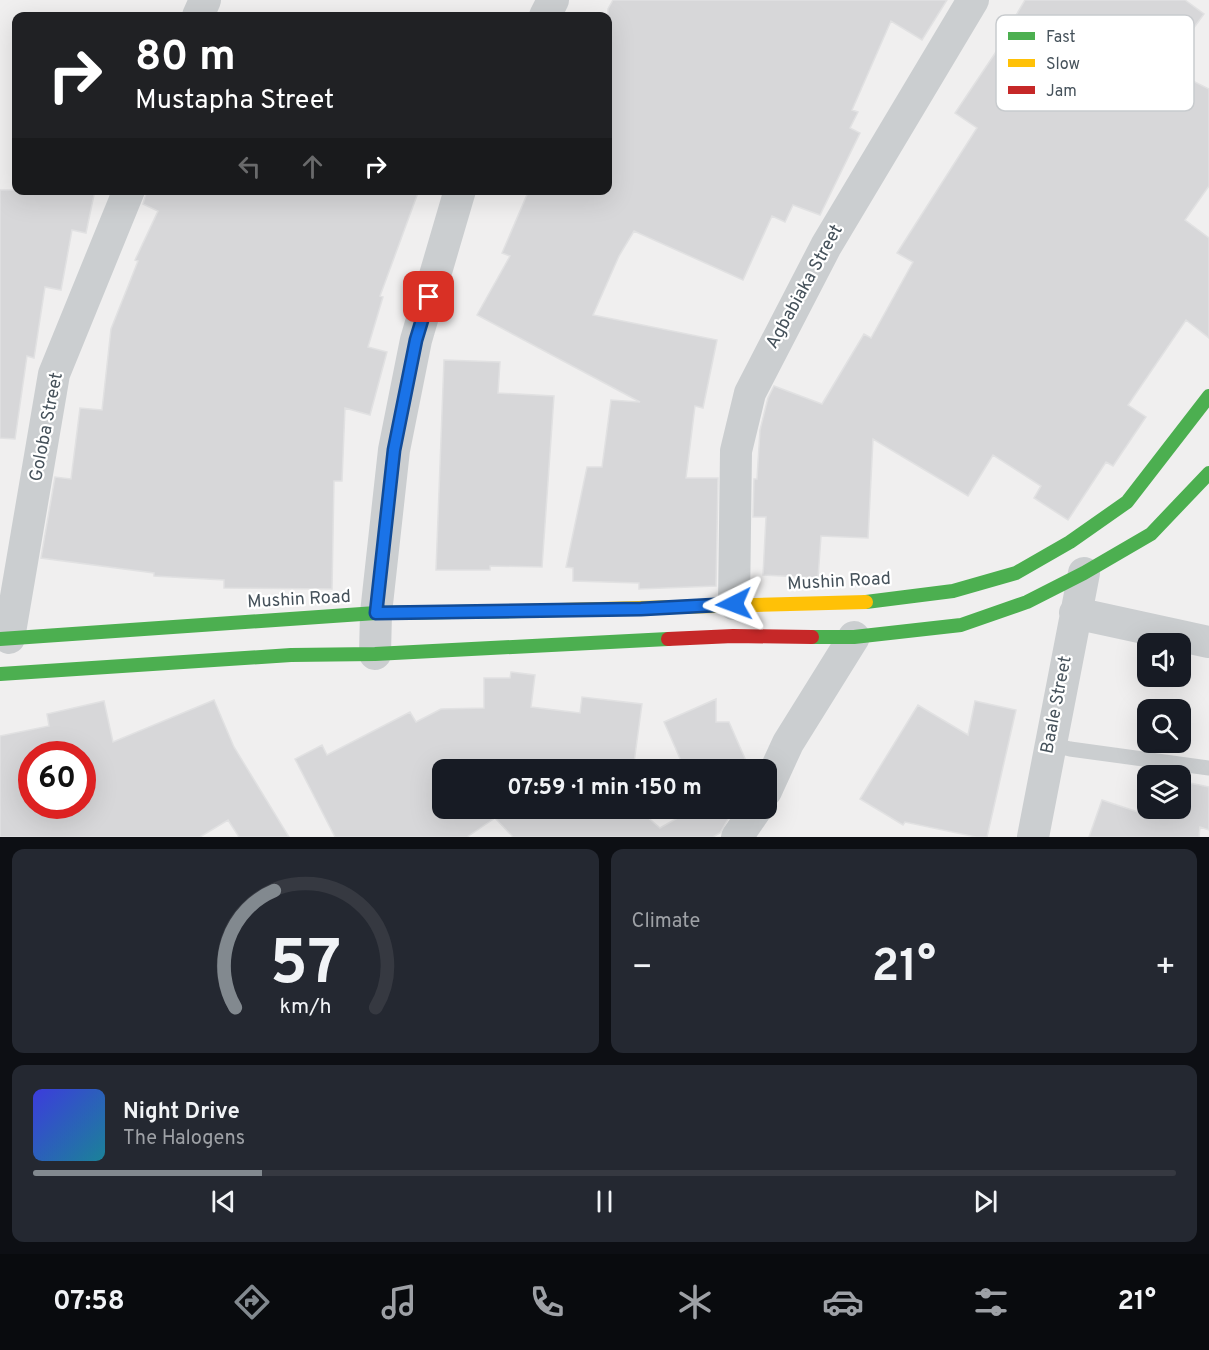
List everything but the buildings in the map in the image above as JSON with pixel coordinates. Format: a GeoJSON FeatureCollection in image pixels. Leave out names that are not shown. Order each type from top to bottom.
{"type":"FeatureCollection","features":[{"type":"Feature","properties":{"kind":"main road","name":"Mushin Road"},"geometry":{"type":"LineString","coordinates":[[5,639],[276,618],[376,613],[641,609],[866,601],[953,591],[1017,573],[1070,542],[1128,502],[1209,396]]}},
{"type":"Feature","properties":{"kind":"main road"},"geometry":{"type":"LineString","coordinates":[[0,674],[291,654],[375,654],[733,636],[854,637],[961,625],[1027,602],[1084,573],[1151,534],[1209,473]]}},
{"type":"Feature","properties":{"kind":"street","name":"Agbabiaka Street"},"geometry":{"type":"LineString","coordinates":[[734,604],[736,451],[750,393],[774,342],[826,246],[973,0]]}},
{"type":"Feature","properties":{"kind":"street","name":"Goloba Street"},"geometry":{"type":"LineString","coordinates":[[5,639],[54,374],[127,195]]}},
{"type":"Feature","properties":{"kind":"street"},"geometry":{"type":"LineString","coordinates":[[375,654],[376,613],[394,450],[416,340],[459,195]]}},
{"type":"Feature","properties":{"kind":"street","name":"Baale Street"},"geometry":{"type":"LineString","coordinates":[[1032,837],[1084,573]]}},
{"type":"Feature","properties":{"kind":"street"},"geometry":{"type":"LineString","coordinates":[[1075,613],[1209,642]]}},
{"type":"Feature","properties":{"kind":"street"},"geometry":{"type":"LineString","coordinates":[[777,767],[788,743],[817,700],[854,637]]}},
{"type":"Feature","properties":{"kind":"street"},"geometry":{"type":"LineString","coordinates":[[737,837],[750,819]]}},
{"type":"Feature","properties":{"kind":"lane"},"geometry":{"type":"LineString","coordinates":[[1050,744],[1070,749],[1209,768]]}},
{"type":"Feature","properties":{"kind":"traffic: fast"},"geometry":{"type":"LineString","coordinates":[[866,602],[953,591],[1016,573],[1070,542],[1127,502],[1209,396]]}},
{"type":"Feature","properties":{"kind":"traffic: fast"},"geometry":{"type":"LineString","coordinates":[[812,637],[854,637],[961,625],[1027,602],[1084,573],[1151,534],[1209,473]]}},
{"type":"Feature","properties":{"kind":"traffic: fast"},"geometry":{"type":"LineString","coordinates":[[0,639],[376,613],[522,611]]}},
{"type":"Feature","properties":{"kind":"traffic: fast"},"geometry":{"type":"LineString","coordinates":[[0,674],[291,655],[375,654],[668,639]]}},
{"type":"Feature","properties":{"kind":"traffic: slow"},"geometry":{"type":"LineString","coordinates":[[522,611],[866,602]]}},
{"type":"Feature","properties":{"kind":"traffic: jam"},"geometry":{"type":"LineString","coordinates":[[668,639],[733,636],[812,637]]}},
{"type":"Feature","properties":{"kind":"route"},"geometry":{"type":"LineString","coordinates":[[429,297],[416,340],[394,450],[376,613],[641,609],[734,604]]}}]}
